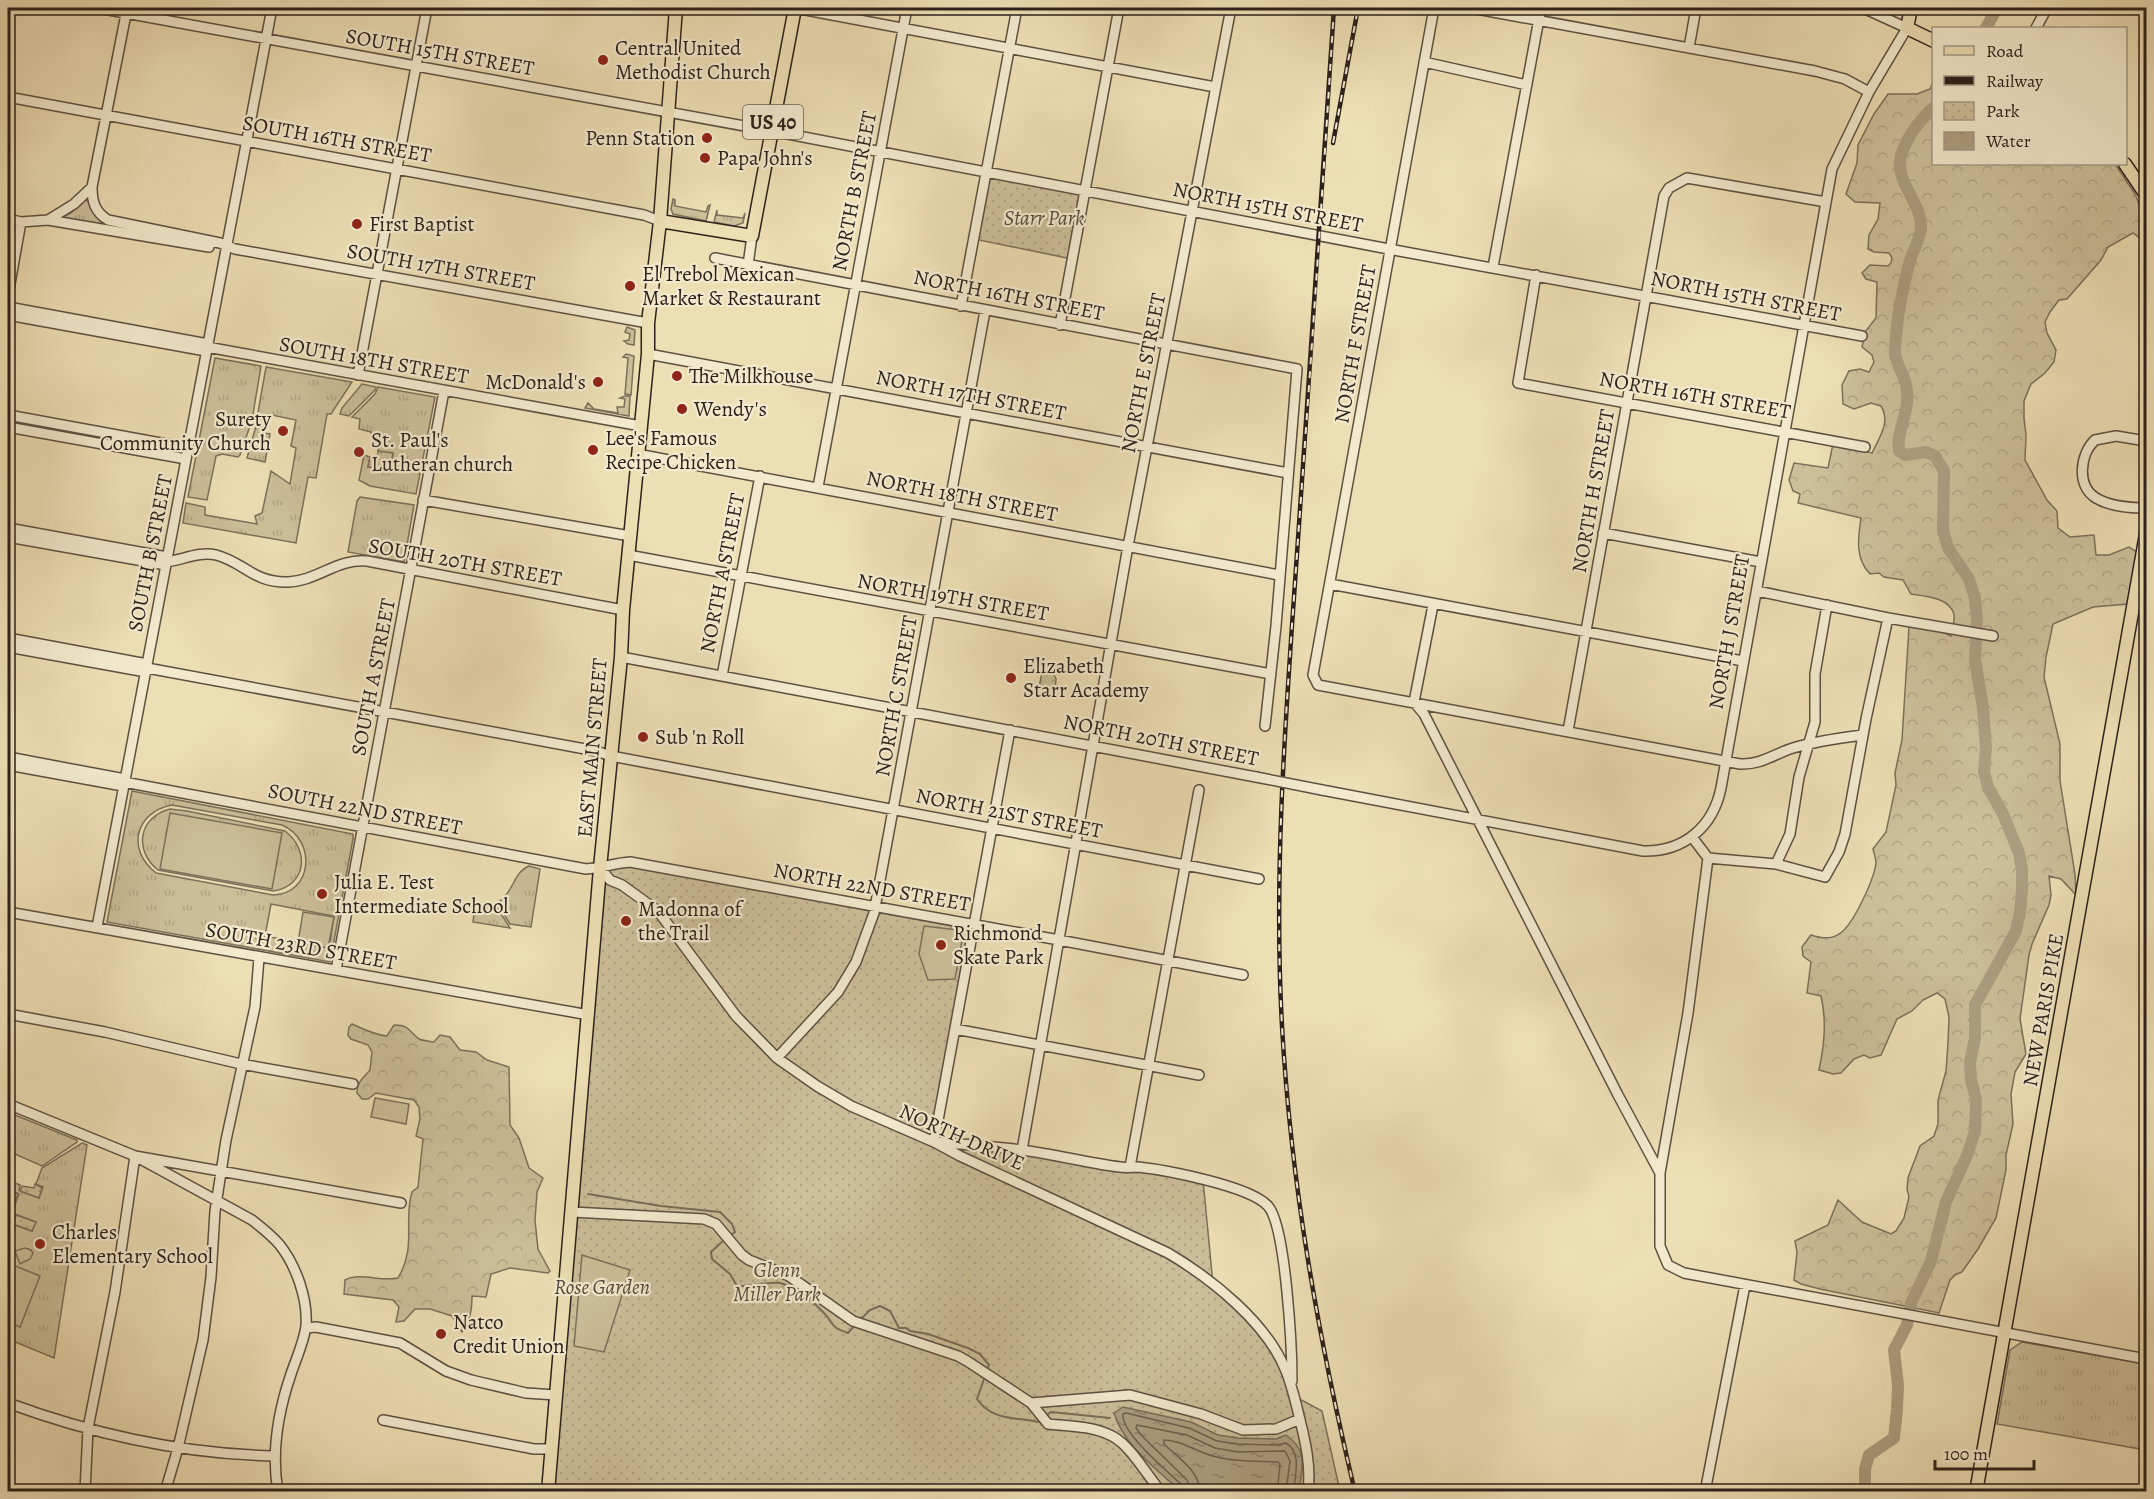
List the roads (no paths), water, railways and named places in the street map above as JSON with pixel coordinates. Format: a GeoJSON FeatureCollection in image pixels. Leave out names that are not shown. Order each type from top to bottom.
{"type":"FeatureCollection","features":[{"type":"Feature","properties":{"kind":"main road","name":"EAST MAIN STREET"},"geometry":{"type":"LineString","coordinates":[[548,1491],[600,868],[648,354],[648,323],[660,221],[676,8]]}},
{"type":"Feature","properties":{"kind":"main road","name":"US 40"},"geometry":{"type":"LineString","coordinates":[[752,236],[795,8]]}},
{"type":"Feature","properties":{"kind":"main road","name":"NORTH J STREET"},"geometry":{"type":"LineString","coordinates":[[1907,28],[1911,8]]}},
{"type":"Feature","properties":{"kind":"main road"},"geometry":{"type":"LineString","coordinates":[[1907,28],[1932,40]]}},
{"type":"Feature","properties":{"kind":"main road"},"geometry":{"type":"LineString","coordinates":[[2126,165],[2146,195]]}},
{"type":"Feature","properties":{"kind":"main road"},"geometry":{"type":"LineString","coordinates":[[660,221],[752,236]]}},
{"type":"Feature","properties":{"kind":"main road","name":"NEW PARIS PIKE"},"geometry":{"type":"LineString","coordinates":[[1976,1491],[2146,534]]}},
{"type":"Feature","properties":{"kind":"street","name":"SOUTH 15TH STREET"},"geometry":{"type":"LineString","coordinates":[[98,8],[127,10],[668,112]]}},
{"type":"Feature","properties":{"kind":"street","name":"SOUTH B STREET"},"geometry":{"type":"LineString","coordinates":[[97,927],[272,8]]}},
{"type":"Feature","properties":{"kind":"street"},"geometry":{"type":"LineString","coordinates":[[358,375],[427,8]]}},
{"type":"Feature","properties":{"kind":"street"},"geometry":{"type":"LineString","coordinates":[[795,8],[1215,87]]}},
{"type":"Feature","properties":{"kind":"street","name":"NORTH B STREET"},"geometry":{"type":"LineString","coordinates":[[818,487],[907,8]]}},
{"type":"Feature","properties":{"kind":"street"},"geometry":{"type":"LineString","coordinates":[[961,306],[1017,8]]}},
{"type":"Feature","properties":{"kind":"street"},"geometry":{"type":"LineString","coordinates":[[1060,325],[1119,8]]}},
{"type":"Feature","properties":{"kind":"street","name":"NORTH E STREET"},"geometry":{"type":"LineString","coordinates":[[1022,1150],[1128,546],[1231,8]]}},
{"type":"Feature","properties":{"kind":"street","name":"NORTH F STREET"},"geometry":{"type":"LineString","coordinates":[[1414,702],[1318,685],[1313,675],[1434,8]]}},
{"type":"Feature","properties":{"kind":"street"},"geometry":{"type":"LineString","coordinates":[[1471,8],[1836,76],[1869,92]]}},
{"type":"Feature","properties":{"kind":"street"},"geometry":{"type":"LineString","coordinates":[[1493,267],[1541,8]]}},
{"type":"Feature","properties":{"kind":"street"},"geometry":{"type":"LineString","coordinates":[[1689,48],[1696,8]]}},
{"type":"Feature","properties":{"kind":"street"},"geometry":{"type":"LineString","coordinates":[[1863,8],[1907,28]]}},
{"type":"Feature","properties":{"kind":"street"},"geometry":{"type":"LineString","coordinates":[[2037,27],[2047,8]]}},
{"type":"Feature","properties":{"kind":"street"},"geometry":{"type":"LineString","coordinates":[[48,220],[74,204],[92,187],[127,10]]}},
{"type":"Feature","properties":{"kind":"street","name":"NORTH J STREET"},"geometry":{"type":"LineString","coordinates":[[1692,837],[1703,827],[1715,810],[1835,159],[1869,92],[1907,28]]}},
{"type":"Feature","properties":{"kind":"street"},"geometry":{"type":"LineString","coordinates":[[1424,62],[1527,85]]}},
{"type":"Feature","properties":{"kind":"street","name":"SOUTH 16TH STREET"},"geometry":{"type":"LineString","coordinates":[[8,97],[397,168],[644,215],[660,221]]}},
{"type":"Feature","properties":{"kind":"street","name":"NORTH 15TH STREET"},"geometry":{"type":"LineString","coordinates":[[668,112],[1862,336]]}},
{"type":"Feature","properties":{"kind":"street","name":"NORTH H STREET"},"geometry":{"type":"LineString","coordinates":[[1568,731],[1661,203],[1669,188],[1687,178],[1826,202]]}},
{"type":"Feature","properties":{"kind":"street","name":"SOUTH 17TH STREET"},"geometry":{"type":"LineString","coordinates":[[92,187],[95,209],[101,216],[118,223],[220,243],[226,247],[648,323]]}},
{"type":"Feature","properties":{"kind":"street","name":"SOUTH 17TH STREET"},"geometry":{"type":"LineString","coordinates":[[8,220],[21,222],[48,220],[219,249],[226,247]]}},
{"type":"Feature","properties":{"kind":"street"},"geometry":{"type":"LineString","coordinates":[[8,295],[21,222]]}},
{"type":"Feature","properties":{"kind":"street"},"geometry":{"type":"LineString","coordinates":[[748,265],[752,236]]}},
{"type":"Feature","properties":{"kind":"street","name":"NORTH 16TH STREET"},"geometry":{"type":"LineString","coordinates":[[715,258],[1297,369],[1287,473]]}},
{"type":"Feature","properties":{"kind":"street","name":"NORTH 16TH STREET"},"geometry":{"type":"LineString","coordinates":[[1536,275],[1518,383],[1865,447]]}},
{"type":"Feature","properties":{"kind":"street","name":"SOUTH 18TH STREET"},"geometry":{"type":"LineString","coordinates":[[8,307],[207,347],[640,426]]}},
{"type":"Feature","properties":{"kind":"street","name":"NORTH C STREET"},"geometry":{"type":"LineString","coordinates":[[777,1058],[838,992],[856,962],[876,906],[985,310]]}},
{"type":"Feature","properties":{"kind":"street","name":"SOUTH 18TH STREET"},"geometry":{"type":"LineString","coordinates":[[8,315],[207,347]]}},
{"type":"Feature","properties":{"kind":"street","name":"NORTH 17TH STREET"},"geometry":{"type":"LineString","coordinates":[[648,354],[1287,473]]}},
{"type":"Feature","properties":{"kind":"street","name":"SOUTH A STREET"},"geometry":{"type":"LineString","coordinates":[[336,970],[444,391]]}},
{"type":"Feature","properties":{"kind":"street"},"geometry":{"type":"LineString","coordinates":[[8,415],[188,448]]}},
{"type":"Feature","properties":{"kind":"street"},"geometry":{"type":"LineString","coordinates":[[8,427],[186,459]]}},
{"type":"Feature","properties":{"kind":"street"},"geometry":{"type":"LineString","coordinates":[[2146,441],[2116,436],[2095,440],[2085,452],[2082,470],[2088,490],[2097,499],[2146,508]]}},
{"type":"Feature","properties":{"kind":"street","name":"NORTH 18TH STREET"},"geometry":{"type":"LineString","coordinates":[[638,454],[1280,575]]}},
{"type":"Feature","properties":{"kind":"street"},"geometry":{"type":"LineString","coordinates":[[1265,726],[1280,575],[1287,473]]}},
{"type":"Feature","properties":{"kind":"street","name":"NORTH A STREET"},"geometry":{"type":"LineString","coordinates":[[722,676],[760,476]]}},
{"type":"Feature","properties":{"kind":"street"},"geometry":{"type":"LineString","coordinates":[[423,500],[630,536]]}},
{"type":"Feature","properties":{"kind":"street","name":"SOUTH 20TH STREET"},"geometry":{"type":"LineString","coordinates":[[8,528],[166,561]]}},
{"type":"Feature","properties":{"kind":"street"},"geometry":{"type":"LineString","coordinates":[[1603,533],[1761,562]]}},
{"type":"Feature","properties":{"kind":"street","name":"SOUTH 20TH STREET"},"geometry":{"type":"LineString","coordinates":[[8,537],[166,561],[199,555],[216,555],[257,577],[288,582],[304,580],[337,565],[358,560],[623,610]]}},
{"type":"Feature","properties":{"kind":"street","name":"NORTH 19TH STREET"},"geometry":{"type":"LineString","coordinates":[[628,555],[1271,674]]}},
{"type":"Feature","properties":{"kind":"street"},"geometry":{"type":"LineString","coordinates":[[1330,584],[1743,662]]}},
{"type":"Feature","properties":{"kind":"street"},"geometry":{"type":"LineString","coordinates":[[1757,591],[1888,618],[1993,636]]}},
{"type":"Feature","properties":{"kind":"street"},"geometry":{"type":"LineString","coordinates":[[1414,702],[1433,605]]}},
{"type":"Feature","properties":{"kind":"street"},"geometry":{"type":"LineString","coordinates":[[1776,864],[1790,834],[1799,777],[1815,714],[1816,664],[1827,605]]}},
{"type":"Feature","properties":{"kind":"street"},"geometry":{"type":"LineString","coordinates":[[1708,858],[1776,864],[1825,877],[1842,843],[1888,618]]}},
{"type":"Feature","properties":{"kind":"street"},"geometry":{"type":"LineString","coordinates":[[8,638],[147,668]]}},
{"type":"Feature","properties":{"kind":"street"},"geometry":{"type":"LineString","coordinates":[[8,647],[147,668]]}},
{"type":"Feature","properties":{"kind":"street","name":"NORTH 20TH STREET"},"geometry":{"type":"LineString","coordinates":[[621,657],[1643,851],[1663,850],[1692,837]]}},
{"type":"Feature","properties":{"kind":"street","name":"NORTH 21ST STREET"},"geometry":{"type":"LineString","coordinates":[[147,668],[596,751],[611,756],[1258,879]]}},
{"type":"Feature","properties":{"kind":"street"},"geometry":{"type":"LineString","coordinates":[[1414,702],[1743,765],[1761,762],[1791,748],[1809,743],[1863,735]]}},
{"type":"Feature","properties":{"kind":"street"},"geometry":{"type":"LineString","coordinates":[[1414,702],[1424,714],[1623,1105],[1660,1173]]}},
{"type":"Feature","properties":{"kind":"street"},"geometry":{"type":"LineString","coordinates":[[1010,730],[934,1142],[1022,1150],[1130,1167],[1199,790]]}},
{"type":"Feature","properties":{"kind":"street","name":"SOUTH 22ND STREET"},"geometry":{"type":"LineString","coordinates":[[8,757],[124,782],[586,869],[600,868]]}},
{"type":"Feature","properties":{"kind":"street","name":"SOUTH 22ND STREET"},"geometry":{"type":"LineString","coordinates":[[8,765],[124,782]]}},
{"type":"Feature","properties":{"kind":"street"},"geometry":{"type":"LineString","coordinates":[[1692,837],[1708,858],[1688,1013],[1660,1173],[1660,1246],[1664,1260],[1669,1266],[1684,1273],[1745,1285],[2146,1359]]}},
{"type":"Feature","properties":{"kind":"street","name":"NORTH 22ND STREET"},"geometry":{"type":"LineString","coordinates":[[600,868],[619,862],[630,862],[1059,939],[1243,975]]}},
{"type":"Feature","properties":{"kind":"street","name":"NORTH DRIVE"},"geometry":{"type":"LineString","coordinates":[[600,868],[610,880],[627,888],[658,911],[736,1016],[777,1058],[817,1086],[851,1106],[934,1142],[1119,1229],[1186,1264],[1235,1304],[1267,1337],[1286,1370],[1300,1419],[1309,1464],[1308,1491]]}},
{"type":"Feature","properties":{"kind":"street","name":"SOUTH 23RD STREET"},"geometry":{"type":"LineString","coordinates":[[8,912],[589,1016]]}},
{"type":"Feature","properties":{"kind":"street"},"geometry":{"type":"LineString","coordinates":[[165,1491],[197,1370],[207,1314],[229,1118],[255,1008],[260,958]]}},
{"type":"Feature","properties":{"kind":"street"},"geometry":{"type":"LineString","coordinates":[[8,1014],[110,1033],[241,1064],[353,1084]]}},
{"type":"Feature","properties":{"kind":"street"},"geometry":{"type":"LineString","coordinates":[[955,1029],[1199,1075]]}},
{"type":"Feature","properties":{"kind":"street"},"geometry":{"type":"LineString","coordinates":[[8,1104],[135,1156],[252,1220],[281,1246],[292,1266],[301,1291],[306,1328],[283,1395],[275,1440],[278,1491]]}},
{"type":"Feature","properties":{"kind":"street"},"geometry":{"type":"LineString","coordinates":[[135,1156],[401,1203]]}},
{"type":"Feature","properties":{"kind":"street"},"geometry":{"type":"LineString","coordinates":[[85,1491],[88,1428],[115,1293],[135,1156]]}},
{"type":"Feature","properties":{"kind":"street","name":"NORTH DRIVE"},"geometry":{"type":"LineString","coordinates":[[1130,1167],[1225,1185],[1254,1196],[1268,1205],[1278,1234],[1288,1300],[1294,1396]]}},
{"type":"Feature","properties":{"kind":"street"},"geometry":{"type":"LineString","coordinates":[[572,1212],[704,1219],[714,1222],[749,1260],[789,1276],[856,1323],[958,1356],[1031,1403],[1048,1424],[1094,1430],[1112,1436],[1123,1444],[1161,1491]]}},
{"type":"Feature","properties":{"kind":"street"},"geometry":{"type":"LineString","coordinates":[[1705,1491],[1745,1285]]}},
{"type":"Feature","properties":{"kind":"street"},"geometry":{"type":"LineString","coordinates":[[306,1328],[316,1327],[400,1343],[446,1371],[471,1380],[526,1393],[556,1395]]}},
{"type":"Feature","properties":{"kind":"street"},"geometry":{"type":"LineString","coordinates":[[1031,1403],[1130,1395],[1201,1414],[1243,1430],[1276,1429],[1300,1419]]}},
{"type":"Feature","properties":{"kind":"street"},"geometry":{"type":"LineString","coordinates":[[8,1403],[88,1428],[178,1448],[275,1456]]}},
{"type":"Feature","properties":{"kind":"street"},"geometry":{"type":"LineString","coordinates":[[383,1420],[534,1449],[552,1449]]}},
{"type":"Feature","properties":{"kind":"water"},"geometry":{"type":"Polygon","coordinates":[[[1123,1407],[1191,1422],[1218,1435],[1276,1439],[1286,1435],[1298,1447],[1301,1454],[1299,1491],[1180,1491],[1142,1456],[1125,1436],[1114,1413],[1123,1407]]]}},
{"type":"Feature","properties":{"kind":"waterway"},"geometry":{"type":"LineString","coordinates":[[1987,27],[1997,8]]}},
{"type":"Feature","properties":{"kind":"waterway"},"geometry":{"type":"LineString","coordinates":[[1865,1492],[1865,1469],[1869,1455],[1894,1438],[1898,1385],[1894,1350],[1907,1325],[1911,1303],[1931,1261],[1946,1202],[1968,1153],[1975,1131],[1976,1099],[1971,1080],[1970,1063],[1975,1038],[1975,1005],[2016,931],[2022,889],[2019,853],[2003,814],[1988,787],[1984,772],[1986,748],[1983,708],[1975,660],[1977,619],[1975,598],[1969,579],[1948,548],[1943,530],[1944,471],[1935,456],[1926,452],[1905,455],[1899,451],[1898,445],[1907,394],[1895,354],[1897,327],[1910,260],[1921,229],[1918,210],[1901,175],[1901,156],[1910,136],[1932,109]]}},
{"type":"Feature","properties":{"kind":"waterway"},"geometry":{"type":"LineString","coordinates":[[588,1194],[661,1206],[720,1212],[732,1224],[735,1232],[730,1236]]}},
{"type":"Feature","properties":{"kind":"waterway"},"geometry":{"type":"LineString","coordinates":[[725,1239],[711,1252],[712,1259],[730,1274],[737,1286],[780,1283],[809,1299],[837,1329],[848,1333],[855,1325]]}},
{"type":"Feature","properties":{"kind":"waterway"},"geometry":{"type":"LineString","coordinates":[[859,1321],[870,1310],[880,1306],[890,1311],[899,1328],[928,1334],[980,1354],[989,1365],[987,1370]]}},
{"type":"Feature","properties":{"kind":"waterway"},"geometry":{"type":"LineString","coordinates":[[985,1376],[977,1399],[983,1406],[1005,1417],[1038,1422],[1041,1420]]}},
{"type":"Feature","properties":{"kind":"waterway"},"geometry":{"type":"LineString","coordinates":[[1045,1416],[1051,1412],[1110,1418]]}},
{"type":"Feature","properties":{"kind":"railway"},"geometry":{"type":"LineString","coordinates":[[1334,8],[1286,721],[1279,904],[1282,1026],[1299,1202],[1329,1376],[1355,1492]]}},
{"type":"Feature","properties":{"kind":"railway"},"geometry":{"type":"LineString","coordinates":[[1333,143],[1358,8]]}},
{"type":"Feature","properties":{"kind":"place","name":"Central United Methodist Church"},"geometry":{"type":"Point","coordinates":[603,60]}},
{"type":"Feature","properties":{"kind":"place","name":"Penn Station"},"geometry":{"type":"Point","coordinates":[707,138]}},
{"type":"Feature","properties":{"kind":"place","name":"Papa John's"},"geometry":{"type":"Point","coordinates":[705,158]}},
{"type":"Feature","properties":{"kind":"place","name":"First Baptist"},"geometry":{"type":"Point","coordinates":[357,224]}},
{"type":"Feature","properties":{"kind":"place","name":"El Trebol Mexican Market & Restaurant"},"geometry":{"type":"Point","coordinates":[630,286]}},
{"type":"Feature","properties":{"kind":"place","name":"The Milkhouse"},"geometry":{"type":"Point","coordinates":[677,376]}},
{"type":"Feature","properties":{"kind":"place","name":"McDonald's"},"geometry":{"type":"Point","coordinates":[598,382]}},
{"type":"Feature","properties":{"kind":"place","name":"Wendy's"},"geometry":{"type":"Point","coordinates":[682,409]}},
{"type":"Feature","properties":{"kind":"place","name":"Surety Community Church"},"geometry":{"type":"Point","coordinates":[283,431]}},
{"type":"Feature","properties":{"kind":"place","name":"Lee's Famous Recipe Chicken"},"geometry":{"type":"Point","coordinates":[593,450]}},
{"type":"Feature","properties":{"kind":"place","name":"St. Paul's Lutheran church"},"geometry":{"type":"Point","coordinates":[359,452]}},
{"type":"Feature","properties":{"kind":"place","name":"Elizabeth Starr Academy"},"geometry":{"type":"Point","coordinates":[1011,678]}},
{"type":"Feature","properties":{"kind":"place","name":"Sub 'n Roll"},"geometry":{"type":"Point","coordinates":[643,737]}},
{"type":"Feature","properties":{"kind":"place","name":"Julia E. Test Intermediate School"},"geometry":{"type":"Point","coordinates":[322,894]}},
{"type":"Feature","properties":{"kind":"place","name":"Madonna of the Trail"},"geometry":{"type":"Point","coordinates":[626,921]}},
{"type":"Feature","properties":{"kind":"place","name":"Richmond Skate Park"},"geometry":{"type":"Point","coordinates":[941,945]}},
{"type":"Feature","properties":{"kind":"place","name":"Charles Elementary School"},"geometry":{"type":"Point","coordinates":[40,1244]}},
{"type":"Feature","properties":{"kind":"place","name":"Natco Credit Union"},"geometry":{"type":"Point","coordinates":[441,1334]}},
{"type":"Feature","properties":{"kind":"park label","name":"Starr Park"},"geometry":{"type":"Point","coordinates":[1044,218]}},
{"type":"Feature","properties":{"kind":"park label","name":"Glenn Miller Park"},"geometry":{"type":"Point","coordinates":[777,1282]}},
{"type":"Feature","properties":{"kind":"park label","name":"Rose Garden"},"geometry":{"type":"Point","coordinates":[602,1287]}}]}
